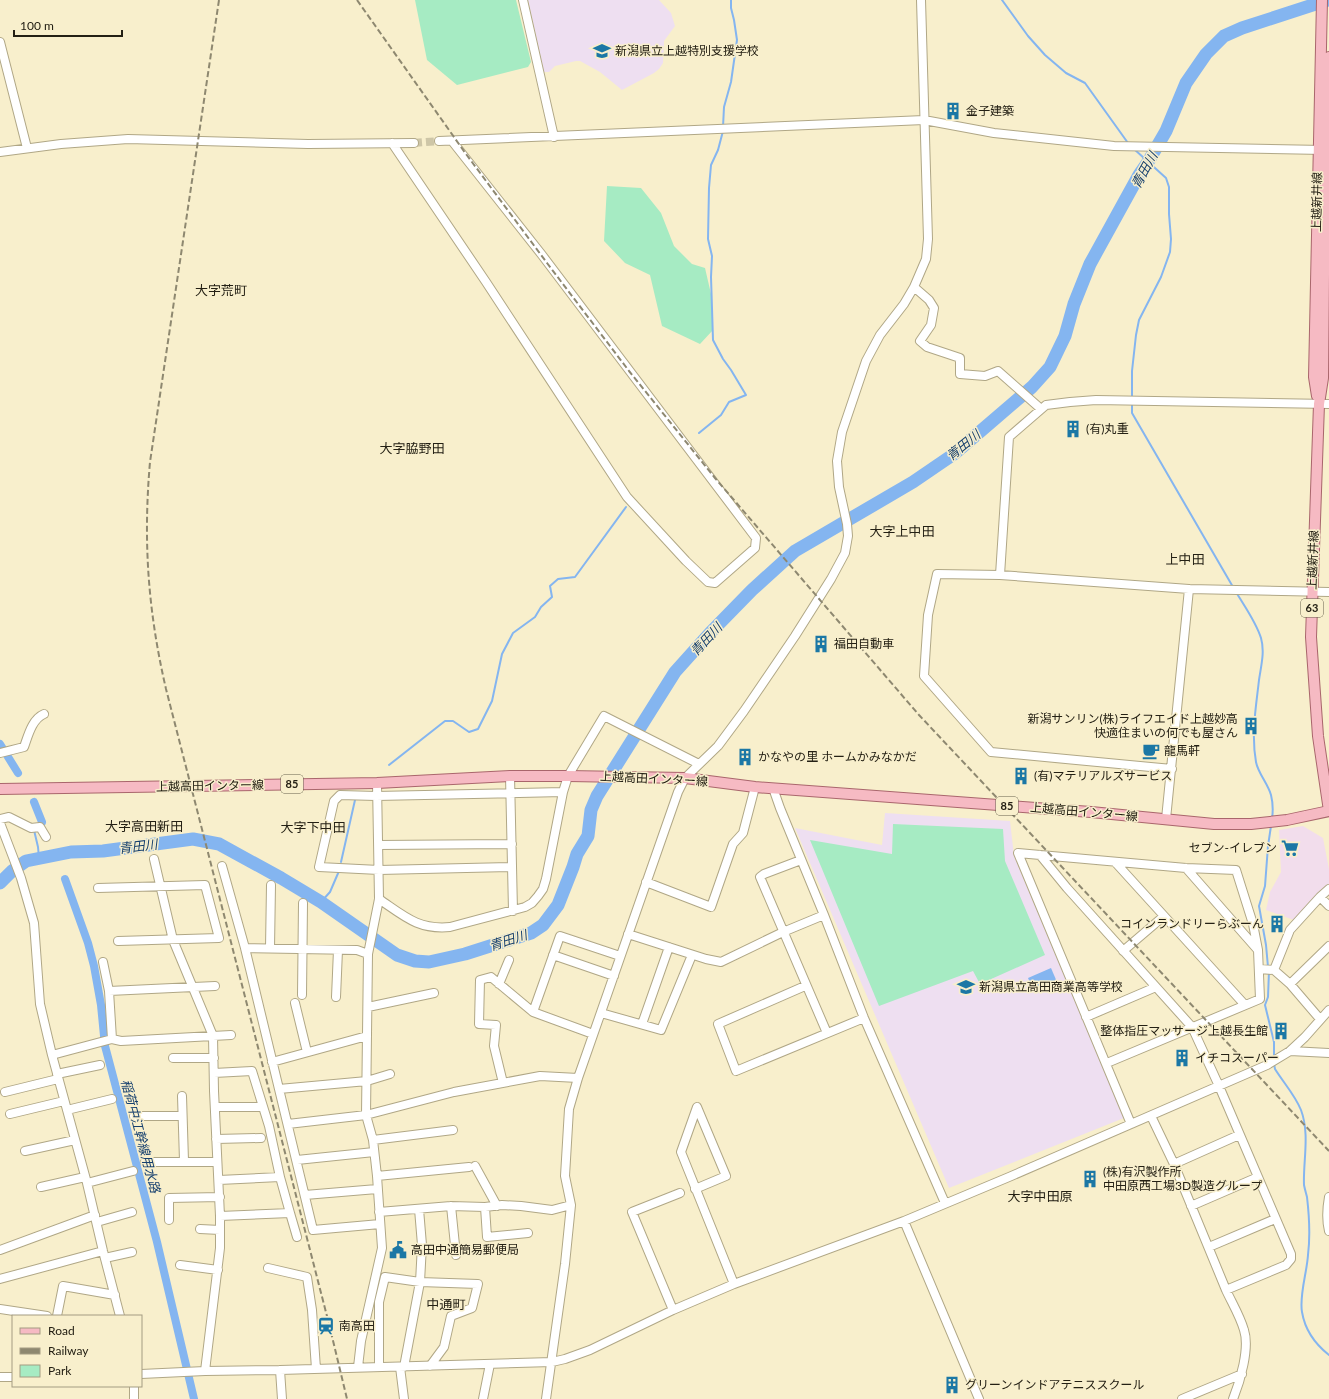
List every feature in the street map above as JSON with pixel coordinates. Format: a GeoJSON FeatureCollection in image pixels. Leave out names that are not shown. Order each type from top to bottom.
{"type":"FeatureCollection","features":[{"type":"Feature","properties":{"kind":"main road","name":"上越新井線"},"geometry":{"type":"LineString","coordinates":[[1322,0],[1321,29],[1325,150]]}},
{"type":"Feature","properties":{"kind":"main road","name":"上越新井線"},"geometry":{"type":"LineString","coordinates":[[1329,57],[1314,378],[1318,404],[1312,592],[1312,654],[1318,736],[1329,811]]}},
{"type":"Feature","properties":{"kind":"main road","name":"上越高田インター線"},"geometry":{"type":"LineString","coordinates":[[0,789],[377,783],[510,776],[583,776],[685,778],[755,787],[1091,812],[1214,824],[1251,824],[1287,820],[1329,811]]}},
{"type":"Feature","properties":{"kind":"street"},"geometry":{"type":"LineString","coordinates":[[523,0],[554,137]]}},
{"type":"Feature","properties":{"kind":"street"},"geometry":{"type":"LineString","coordinates":[[546,1399],[566,1264],[571,1205],[565,1176],[569,1109],[578,1078],[673,803],[685,778],[718,746],[744,711],[795,636],[831,579],[847,547],[847,524],[839,487],[837,461],[842,432],[866,361],[880,335],[904,304],[914,288],[926,259],[928,239],[921,0]]}},
{"type":"Feature","properties":{"kind":"street"},"geometry":{"type":"LineString","coordinates":[[0,42],[27,148]]}},
{"type":"Feature","properties":{"kind":"street"},"geometry":{"type":"LineString","coordinates":[[439,141],[924,120],[998,133],[1114,146],[1325,150]]}},
{"type":"Feature","properties":{"kind":"street"},"geometry":{"type":"LineString","coordinates":[[0,152],[61,144],[128,140],[308,144],[414,143]]}},
{"type":"Feature","properties":{"kind":"street"},"geometry":{"type":"LineString","coordinates":[[392,143],[486,282],[627,497],[681,556],[708,582],[715,583],[755,548],[756,538],[542,255],[452,141]]}},
{"type":"Feature","properties":{"kind":"street"},"geometry":{"type":"LineString","coordinates":[[914,288],[929,300],[934,308],[931,325],[920,341],[927,347],[960,358],[960,374],[985,376],[998,371],[1041,409]]}},
{"type":"Feature","properties":{"kind":"street"},"geometry":{"type":"LineString","coordinates":[[1000,575],[1009,437],[1046,405],[1096,400],[1329,404]]}},
{"type":"Feature","properties":{"kind":"street"},"geometry":{"type":"LineString","coordinates":[[1172,769],[990,752],[924,676],[928,615],[937,574],[1000,575],[1189,589],[1329,592]]}},
{"type":"Feature","properties":{"kind":"street"},"geometry":{"type":"LineString","coordinates":[[1166,819],[1189,589]]}},
{"type":"Feature","properties":{"kind":"street"},"geometry":{"type":"LineString","coordinates":[[3,752],[24,747],[34,722],[38,716],[44,714]]}},
{"type":"Feature","properties":{"kind":"street"},"geometry":{"type":"LineString","coordinates":[[379,899],[414,922],[430,928],[450,927],[513,911],[532,903],[543,889],[546,879],[563,792],[568,776],[604,716],[699,764]]}},
{"type":"Feature","properties":{"kind":"street"},"geometry":{"type":"LineString","coordinates":[[510,776],[513,911]]}},
{"type":"Feature","properties":{"kind":"street"},"geometry":{"type":"LineString","coordinates":[[358,1367],[361,1341],[382,1248],[374,1140],[366,1115],[369,950],[379,899],[376,796],[377,783]]}},
{"type":"Feature","properties":{"kind":"street"},"geometry":{"type":"LineString","coordinates":[[646,882],[711,907],[733,844],[743,833],[755,787]]}},
{"type":"Feature","properties":{"kind":"street"},"geometry":{"type":"LineString","coordinates":[[773,788],[864,1018],[944,1203]]}},
{"type":"Feature","properties":{"kind":"street"},"geometry":{"type":"LineString","coordinates":[[512,867],[379,870],[319,867],[334,801],[340,795],[376,796],[563,792]]}},
{"type":"Feature","properties":{"kind":"street"},"geometry":{"type":"LineString","coordinates":[[0,819],[9,816],[34,828],[40,827],[46,837]]}},
{"type":"Feature","properties":{"kind":"street"},"geometry":{"type":"LineString","coordinates":[[0,823],[21,878],[34,923],[40,1004],[120,1315]]}},
{"type":"Feature","properties":{"kind":"street"},"geometry":{"type":"LineString","coordinates":[[378,845],[512,844]]}},
{"type":"Feature","properties":{"kind":"street"},"geometry":{"type":"LineString","coordinates":[[1106,1063],[1260,999],[1261,969],[1258,950],[1253,924],[1236,870],[1186,868],[1018,853],[1086,1017],[1132,1124]]}},
{"type":"Feature","properties":{"kind":"street"},"geometry":{"type":"LineString","coordinates":[[1040,855],[1192,1027],[1291,1254],[1289,1263],[1226,1290]]}},
{"type":"Feature","properties":{"kind":"street"},"geometry":{"type":"LineString","coordinates":[[154,859],[173,940],[213,1036],[217,1162],[220,1196],[220,1248],[205,1371]]}},
{"type":"Feature","properties":{"kind":"street"},"geometry":{"type":"LineString","coordinates":[[801,860],[764,874],[760,877],[805,986],[827,1034]]}},
{"type":"Feature","properties":{"kind":"street"},"geometry":{"type":"LineString","coordinates":[[1115,862],[1245,1005]]}},
{"type":"Feature","properties":{"kind":"street"},"geometry":{"type":"LineString","coordinates":[[222,866],[245,948],[313,1230],[380,1224]]}},
{"type":"Feature","properties":{"kind":"street"},"geometry":{"type":"LineString","coordinates":[[1186,868],[1258,950]]}},
{"type":"Feature","properties":{"kind":"street"},"geometry":{"type":"LineString","coordinates":[[98,888],[205,885],[219,938],[118,942]]}},
{"type":"Feature","properties":{"kind":"street"},"geometry":{"type":"LineString","coordinates":[[270,948],[271,885]]}},
{"type":"Feature","properties":{"kind":"street"},"geometry":{"type":"LineString","coordinates":[[1273,970],[1290,930],[1329,889]]}},
{"type":"Feature","properties":{"kind":"street"},"geometry":{"type":"LineString","coordinates":[[1320,897],[1329,906]]}},
{"type":"Feature","properties":{"kind":"street"},"geometry":{"type":"LineString","coordinates":[[302,996],[303,903]]}},
{"type":"Feature","properties":{"kind":"street"},"geometry":{"type":"LineString","coordinates":[[628,934],[706,959],[721,962],[783,932],[824,915]]}},
{"type":"Feature","properties":{"kind":"street"},"geometry":{"type":"LineString","coordinates":[[1124,951],[1164,916]]}},
{"type":"Feature","properties":{"kind":"street"},"geometry":{"type":"LineString","coordinates":[[533,1012],[560,936],[620,956]]}},
{"type":"Feature","properties":{"kind":"street"},"geometry":{"type":"LineString","coordinates":[[1290,984],[1329,946]]}},
{"type":"Feature","properties":{"kind":"street"},"geometry":{"type":"LineString","coordinates":[[642,1024],[669,947]]}},
{"type":"Feature","properties":{"kind":"street"},"geometry":{"type":"LineString","coordinates":[[245,948],[369,950]]}},
{"type":"Feature","properties":{"kind":"street"},"geometry":{"type":"LineString","coordinates":[[336,997],[338,950]]}},
{"type":"Feature","properties":{"kind":"street"},"geometry":{"type":"LineString","coordinates":[[601,1013],[661,1030],[692,954]]}},
{"type":"Feature","properties":{"kind":"street"},"geometry":{"type":"LineString","coordinates":[[553,955],[614,976]]}},
{"type":"Feature","properties":{"kind":"street"},"geometry":{"type":"LineString","coordinates":[[499,984],[509,960]]}},
{"type":"Feature","properties":{"kind":"street"},"geometry":{"type":"LineString","coordinates":[[102,962],[109,991],[112,1040]]}},
{"type":"Feature","properties":{"kind":"street"},"geometry":{"type":"LineString","coordinates":[[1261,969],[1273,970],[1290,984],[1320,1019]]}},
{"type":"Feature","properties":{"kind":"street"},"geometry":{"type":"LineString","coordinates":[[502,1083],[494,1046],[496,1025],[479,1024],[480,980],[491,977],[533,1012],[593,1034]]}},
{"type":"Feature","properties":{"kind":"street"},"geometry":{"type":"LineString","coordinates":[[109,991],[215,986]]}},
{"type":"Feature","properties":{"kind":"street"},"geometry":{"type":"LineString","coordinates":[[805,986],[718,1024],[736,1071],[864,1018]]}},
{"type":"Feature","properties":{"kind":"street"},"geometry":{"type":"LineString","coordinates":[[1086,1017],[1156,987]]}},
{"type":"Feature","properties":{"kind":"street"},"geometry":{"type":"LineString","coordinates":[[368,1007],[434,993]]}},
{"type":"Feature","properties":{"kind":"street"},"geometry":{"type":"LineString","coordinates":[[295,1003],[307,1052]]}},
{"type":"Feature","properties":{"kind":"street"},"geometry":{"type":"LineString","coordinates":[[142,1374],[552,1362],[565,1359],[590,1350],[673,1310],[734,1284],[904,1221],[1267,1065],[1290,1051],[1305,1037],[1329,1010]]}},
{"type":"Feature","properties":{"kind":"street"},"geometry":{"type":"LineString","coordinates":[[52,1055],[112,1040],[121,1041],[231,1035]]}},
{"type":"Feature","properties":{"kind":"street"},"geometry":{"type":"LineString","coordinates":[[272,1062],[367,1036]]}},
{"type":"Feature","properties":{"kind":"street"},"geometry":{"type":"LineString","coordinates":[[1290,1051],[1329,1053]]}},
{"type":"Feature","properties":{"kind":"street"},"geometry":{"type":"LineString","coordinates":[[173,1058],[214,1058]]}},
{"type":"Feature","properties":{"kind":"street"},"geometry":{"type":"LineString","coordinates":[[5,1092],[100,1065]]}},
{"type":"Feature","properties":{"kind":"street"},"geometry":{"type":"LineString","coordinates":[[214,1073],[252,1071],[269,1126],[280,1177],[297,1237]]}},
{"type":"Feature","properties":{"kind":"street"},"geometry":{"type":"LineString","coordinates":[[279,1089],[367,1081],[390,1074]]}},
{"type":"Feature","properties":{"kind":"street"},"geometry":{"type":"LineString","coordinates":[[288,1124],[366,1115],[454,1092],[540,1076],[578,1078]]}},
{"type":"Feature","properties":{"kind":"street"},"geometry":{"type":"LineString","coordinates":[[182,1096],[184,1161]]}},
{"type":"Feature","properties":{"kind":"street"},"geometry":{"type":"LineString","coordinates":[[67,1110],[112,1099]]}},
{"type":"Feature","properties":{"kind":"street"},"geometry":{"type":"LineString","coordinates":[[10,1114],[64,1101]]}},
{"type":"Feature","properties":{"kind":"street"},"geometry":{"type":"LineString","coordinates":[[215,1107],[263,1106]]}},
{"type":"Feature","properties":{"kind":"street"},"geometry":{"type":"LineString","coordinates":[[695,1189],[726,1176],[697,1107],[681,1152],[695,1189],[734,1284]]}},
{"type":"Feature","properties":{"kind":"street"},"geometry":{"type":"LineString","coordinates":[[134,1116],[182,1116]]}},
{"type":"Feature","properties":{"kind":"street"},"geometry":{"type":"LineString","coordinates":[[1151,1116],[1174,1164],[1244,1330],[1247,1342],[1242,1374],[1233,1399]]}},
{"type":"Feature","properties":{"kind":"street"},"geometry":{"type":"LineString","coordinates":[[374,1140],[453,1130]]}},
{"type":"Feature","properties":{"kind":"street"},"geometry":{"type":"LineString","coordinates":[[1174,1164],[1240,1135]]}},
{"type":"Feature","properties":{"kind":"street"},"geometry":{"type":"LineString","coordinates":[[216,1139],[261,1138]]}},
{"type":"Feature","properties":{"kind":"street"},"geometry":{"type":"LineString","coordinates":[[25,1151],[75,1140]]}},
{"type":"Feature","properties":{"kind":"street"},"geometry":{"type":"LineString","coordinates":[[297,1160],[374,1152]]}},
{"type":"Feature","properties":{"kind":"street"},"geometry":{"type":"LineString","coordinates":[[145,1162],[217,1162]]}},
{"type":"Feature","properties":{"kind":"street"},"geometry":{"type":"LineString","coordinates":[[377,1176],[472,1166],[497,1206]]}},
{"type":"Feature","properties":{"kind":"street"},"geometry":{"type":"LineString","coordinates":[[41,1188],[133,1171]]}},
{"type":"Feature","properties":{"kind":"street"},"geometry":{"type":"LineString","coordinates":[[219,1180],[280,1177]]}},
{"type":"Feature","properties":{"kind":"street"},"geometry":{"type":"LineString","coordinates":[[1191,1206],[1258,1177]]}},
{"type":"Feature","properties":{"kind":"street"},"geometry":{"type":"LineString","coordinates":[[305,1195],[377,1189]]}},
{"type":"Feature","properties":{"kind":"street"},"geometry":{"type":"LineString","coordinates":[[673,1310],[632,1212],[680,1193]]}},
{"type":"Feature","properties":{"kind":"street"},"geometry":{"type":"LineString","coordinates":[[169,1220],[169,1198],[220,1196]]}},
{"type":"Feature","properties":{"kind":"street"},"geometry":{"type":"LineString","coordinates":[[1329,1196],[1327,1223],[1329,1231]]}},
{"type":"Feature","properties":{"kind":"street"},"geometry":{"type":"LineString","coordinates":[[379,1212],[451,1206],[521,1206],[552,1210],[571,1205]]}},
{"type":"Feature","properties":{"kind":"street"},"geometry":{"type":"LineString","coordinates":[[451,1206],[456,1255]]}},
{"type":"Feature","properties":{"kind":"street"},"geometry":{"type":"LineString","coordinates":[[485,1207],[487,1237],[528,1233]]}},
{"type":"Feature","properties":{"kind":"street"},"geometry":{"type":"LineString","coordinates":[[404,1399],[402,1367],[420,1282],[422,1245],[419,1209]]}},
{"type":"Feature","properties":{"kind":"street"},"geometry":{"type":"LineString","coordinates":[[0,1250],[96,1218],[132,1212]]}},
{"type":"Feature","properties":{"kind":"street"},"geometry":{"type":"LineString","coordinates":[[220,1216],[290,1213]]}},
{"type":"Feature","properties":{"kind":"street"},"geometry":{"type":"LineString","coordinates":[[1209,1247],[1275,1219]]}},
{"type":"Feature","properties":{"kind":"street"},"geometry":{"type":"LineString","coordinates":[[904,1221],[979,1399]]}},
{"type":"Feature","properties":{"kind":"street"},"geometry":{"type":"LineString","coordinates":[[200,1229],[220,1230]]}},
{"type":"Feature","properties":{"kind":"street"},"geometry":{"type":"LineString","coordinates":[[0,1279],[104,1255],[132,1252]]}},
{"type":"Feature","properties":{"kind":"street"},"geometry":{"type":"LineString","coordinates":[[180,1265],[218,1270]]}},
{"type":"Feature","properties":{"kind":"street"},"geometry":{"type":"LineString","coordinates":[[268,1268],[307,1277],[312,1310],[316,1369]]}},
{"type":"Feature","properties":{"kind":"street"},"geometry":{"type":"LineString","coordinates":[[379,1367],[379,1302],[385,1277],[420,1282],[478,1284],[472,1308],[451,1316],[444,1347],[430,1366]]}},
{"type":"Feature","properties":{"kind":"street"},"geometry":{"type":"LineString","coordinates":[[57,1315],[63,1286],[115,1295]]}},
{"type":"Feature","properties":{"kind":"street"},"geometry":{"type":"LineString","coordinates":[[0,1309],[40,1315]]}},
{"type":"Feature","properties":{"kind":"street"},"geometry":{"type":"LineString","coordinates":[[482,1399],[490,1364]]}},
{"type":"Feature","properties":{"kind":"street"},"geometry":{"type":"LineString","coordinates":[[280,1370],[282,1399]]}},
{"type":"Feature","properties":{"kind":"street"},"geometry":{"type":"LineString","coordinates":[[1182,1399],[1242,1374]]}},
{"type":"Feature","properties":{"kind":"street"},"geometry":{"type":"LineString","coordinates":[[0,1377],[12,1377]]}},
{"type":"Feature","properties":{"kind":"street"},"geometry":{"type":"LineString","coordinates":[[134,1387],[134,1399]]}},
{"type":"Feature","properties":{"kind":"shaded area","name":"新潟県立上越特別支援学校"},"geometry":{"type":"Polygon","coordinates":[[[528,0],[659,0],[671,13],[675,26],[664,41],[663,63],[659,69],[622,90],[600,72],[580,61],[555,66],[549,72],[544,72],[528,0]]]}},
{"type":"Feature","properties":{"kind":"shaded area","name":"新潟県立高田商業高等学校"},"geometry":{"type":"Polygon","coordinates":[[[885,813],[1010,821],[1014,856],[1124,1118],[949,1188],[795,828],[882,845],[885,813]]]}},
{"type":"Feature","properties":{"kind":"shaded area"},"geometry":{"type":"Polygon","coordinates":[[[1303,826],[1323,838],[1329,869],[1329,885],[1294,920],[1266,910],[1270,892],[1281,872],[1279,830],[1303,826]]]}},
{"type":"Feature","properties":{"kind":"green space"},"geometry":{"type":"Polygon","coordinates":[[[415,0],[516,0],[531,62],[528,67],[457,85],[427,60],[415,0]]]}},
{"type":"Feature","properties":{"kind":"green space"},"geometry":{"type":"Polygon","coordinates":[[[607,186],[641,188],[661,213],[674,246],[692,264],[705,268],[711,294],[713,330],[700,344],[662,326],[650,275],[625,263],[604,241],[607,186]]]}},
{"type":"Feature","properties":{"kind":"green space"},"geometry":{"type":"Polygon","coordinates":[[[893,824],[1003,829],[1005,861],[1045,955],[980,984],[973,971],[879,1006],[810,840],[892,854],[893,824]]]}},
{"type":"Feature","properties":{"kind":"water"},"geometry":{"type":"Polygon","coordinates":[[[1051,968],[1057,982],[1034,992],[1028,978],[1051,968]]]}},
{"type":"Feature","properties":{"kind":"waterway"},"geometry":{"type":"LineString","coordinates":[[723,127],[724,107],[731,82],[737,40],[731,0]]}},
{"type":"Feature","properties":{"kind":"waterway"},"geometry":{"type":"LineString","coordinates":[[1002,0],[1028,36],[1045,55],[1066,73],[1085,83],[1128,143]]}},
{"type":"Feature","properties":{"kind":"waterway","name":"青田川"},"geometry":{"type":"LineString","coordinates":[[0,883],[12,871],[26,861],[71,852],[103,851],[193,839],[219,844],[281,878],[321,902],[397,955],[415,961],[429,962],[465,954],[531,933],[543,925],[558,905],[577,854],[588,836],[591,810],[597,796],[675,672],[752,590],[795,551],[913,482],[954,454],[1032,387],[1050,367],[1065,336],[1074,304],[1090,264],[1139,175],[1166,131],[1186,83],[1206,54],[1224,36],[1242,28],[1328,0]]}},
{"type":"Feature","properties":{"kind":"waterway"},"geometry":{"type":"LineString","coordinates":[[699,433],[721,415],[729,402],[746,395],[723,359],[713,340],[711,277],[712,256],[708,239],[709,188],[711,165],[718,150],[723,131]]}},
{"type":"Feature","properties":{"kind":"waterway"},"geometry":{"type":"LineString","coordinates":[[1132,398],[1132,371],[1139,320],[1161,277],[1170,252],[1171,239],[1169,187],[1166,178],[1134,149]]}},
{"type":"Feature","properties":{"kind":"waterway"},"geometry":{"type":"LineString","coordinates":[[1132,402],[1132,413],[1233,587]]}},
{"type":"Feature","properties":{"kind":"waterway"},"geometry":{"type":"LineString","coordinates":[[389,765],[445,721],[453,721],[469,732],[478,729],[492,701],[502,654],[513,633],[535,617],[541,607],[552,597],[550,586],[558,579],[575,577],[626,507]]}},
{"type":"Feature","properties":{"kind":"waterway"},"geometry":{"type":"LineString","coordinates":[[1236,592],[1256,626],[1263,648],[1255,710],[1254,741],[1257,766],[1271,795],[1273,807],[1272,819]]}},
{"type":"Feature","properties":{"kind":"waterway","name":"稲荷中江幹線用水路"},"geometry":{"type":"LineString","coordinates":[[0,744],[18,773]]}},
{"type":"Feature","properties":{"kind":"waterway"},"geometry":{"type":"LineString","coordinates":[[341,862],[355,800]]}},
{"type":"Feature","properties":{"kind":"waterway","name":"稲荷中江幹線用水路"},"geometry":{"type":"LineString","coordinates":[[34,802],[42,822]]}},
{"type":"Feature","properties":{"kind":"waterway"},"geometry":{"type":"LineString","coordinates":[[1268,967],[1266,945],[1259,906],[1265,886],[1271,826]]}},
{"type":"Feature","properties":{"kind":"waterway"},"geometry":{"type":"LineString","coordinates":[[34,830],[39,858]]}},
{"type":"Feature","properties":{"kind":"waterway"},"geometry":{"type":"LineString","coordinates":[[321,902],[330,892],[339,871]]}},
{"type":"Feature","properties":{"kind":"waterway","name":"稲荷中江幹線用水路"},"geometry":{"type":"LineString","coordinates":[[65,879],[88,943],[94,966],[101,1005],[105,1046],[157,1242],[194,1399]]}},
{"type":"Feature","properties":{"kind":"waterway"},"geometry":{"type":"LineString","coordinates":[[1269,971],[1268,997],[1265,1005],[1274,1042],[1274,1057]]}},
{"type":"Feature","properties":{"kind":"waterway"},"geometry":{"type":"LineString","coordinates":[[1274,1064],[1275,1069],[1298,1104],[1304,1119],[1306,1138],[1304,1185],[1308,1204],[1309,1249],[1301,1306],[1303,1319],[1308,1331],[1319,1346],[1329,1355]]}},
{"type":"Feature","properties":{"kind":"tunnel"},"geometry":{"type":"LineString","coordinates":[[414,143],[439,141]]}},
{"type":"Feature","properties":{"kind":"railway"},"geometry":{"type":"LineString","coordinates":[[219,0],[150,462],[147,548],[151,604],[166,689],[347,1399]]}},
{"type":"Feature","properties":{"kind":"railway"},"geometry":{"type":"LineString","coordinates":[[357,0],[466,154],[547,263],[629,371],[715,478],[919,715],[1329,1151]]}},
{"type":"Feature","properties":{"kind":"place","name":"新潟県立上越特別支援学校"},"geometry":{"type":"Point","coordinates":[602,51]}},
{"type":"Feature","properties":{"kind":"place","name":"金子建築"},"geometry":{"type":"Point","coordinates":[953,111]}},
{"type":"Feature","properties":{"kind":"place","name":"(有)丸重"},"geometry":{"type":"Point","coordinates":[1073,429]}},
{"type":"Feature","properties":{"kind":"place","name":"福田自動車"},"geometry":{"type":"Point","coordinates":[821,644]}},
{"type":"Feature","properties":{"kind":"place","name":"新潟サンリン(株)ライフエイド上越妙高 快適住まいの何でも屋さん"},"geometry":{"type":"Point","coordinates":[1251,726]}},
{"type":"Feature","properties":{"kind":"place","name":"龍馬軒"},"geometry":{"type":"Point","coordinates":[1151,751]}},
{"type":"Feature","properties":{"kind":"place","name":"かなやの里 ホームかみなかだ"},"geometry":{"type":"Point","coordinates":[745,757]}},
{"type":"Feature","properties":{"kind":"place","name":"(有)マテリアルズサービス"},"geometry":{"type":"Point","coordinates":[1021,776]}},
{"type":"Feature","properties":{"kind":"place","name":"セブン-イレブン"},"geometry":{"type":"Point","coordinates":[1290,848]}},
{"type":"Feature","properties":{"kind":"place","name":"コインランドリーらぶーん"},"geometry":{"type":"Point","coordinates":[1277,924]}},
{"type":"Feature","properties":{"kind":"place","name":"新潟県立高田商業高等学校"},"geometry":{"type":"Point","coordinates":[966,987]}},
{"type":"Feature","properties":{"kind":"place","name":"整体指圧マッサージ上越長生館"},"geometry":{"type":"Point","coordinates":[1281,1031]}},
{"type":"Feature","properties":{"kind":"place","name":"イチコスーパー"},"geometry":{"type":"Point","coordinates":[1182,1058]}},
{"type":"Feature","properties":{"kind":"place","name":"(株)有沢製作所 中田原西工場3D製造グループ"},"geometry":{"type":"Point","coordinates":[1090,1179]}},
{"type":"Feature","properties":{"kind":"place","name":"高田中通簡易郵便局"},"geometry":{"type":"Point","coordinates":[398,1250]}},
{"type":"Feature","properties":{"kind":"place","name":"南高田"},"geometry":{"type":"Point","coordinates":[326,1326]}},
{"type":"Feature","properties":{"kind":"place","name":"グリーンインドアテニススクール"},"geometry":{"type":"Point","coordinates":[952,1385]}},
{"type":"Feature","properties":{"kind":"district","name":"大字荒町"},"geometry":{"type":"Point","coordinates":[221,290]}},
{"type":"Feature","properties":{"kind":"district","name":"大字脇野田"},"geometry":{"type":"Point","coordinates":[412,448]}},
{"type":"Feature","properties":{"kind":"district","name":"大字上中田"},"geometry":{"type":"Point","coordinates":[902,531]}},
{"type":"Feature","properties":{"kind":"district","name":"上中田"},"geometry":{"type":"Point","coordinates":[1185,559]}},
{"type":"Feature","properties":{"kind":"district","name":"大字高田新田"},"geometry":{"type":"Point","coordinates":[144,826]}},
{"type":"Feature","properties":{"kind":"district","name":"大字下中田"},"geometry":{"type":"Point","coordinates":[313,827]}},
{"type":"Feature","properties":{"kind":"district","name":"大字中田原"},"geometry":{"type":"Point","coordinates":[1040,1196]}},
{"type":"Feature","properties":{"kind":"district","name":"中通町"},"geometry":{"type":"Point","coordinates":[446,1304]}}]}
